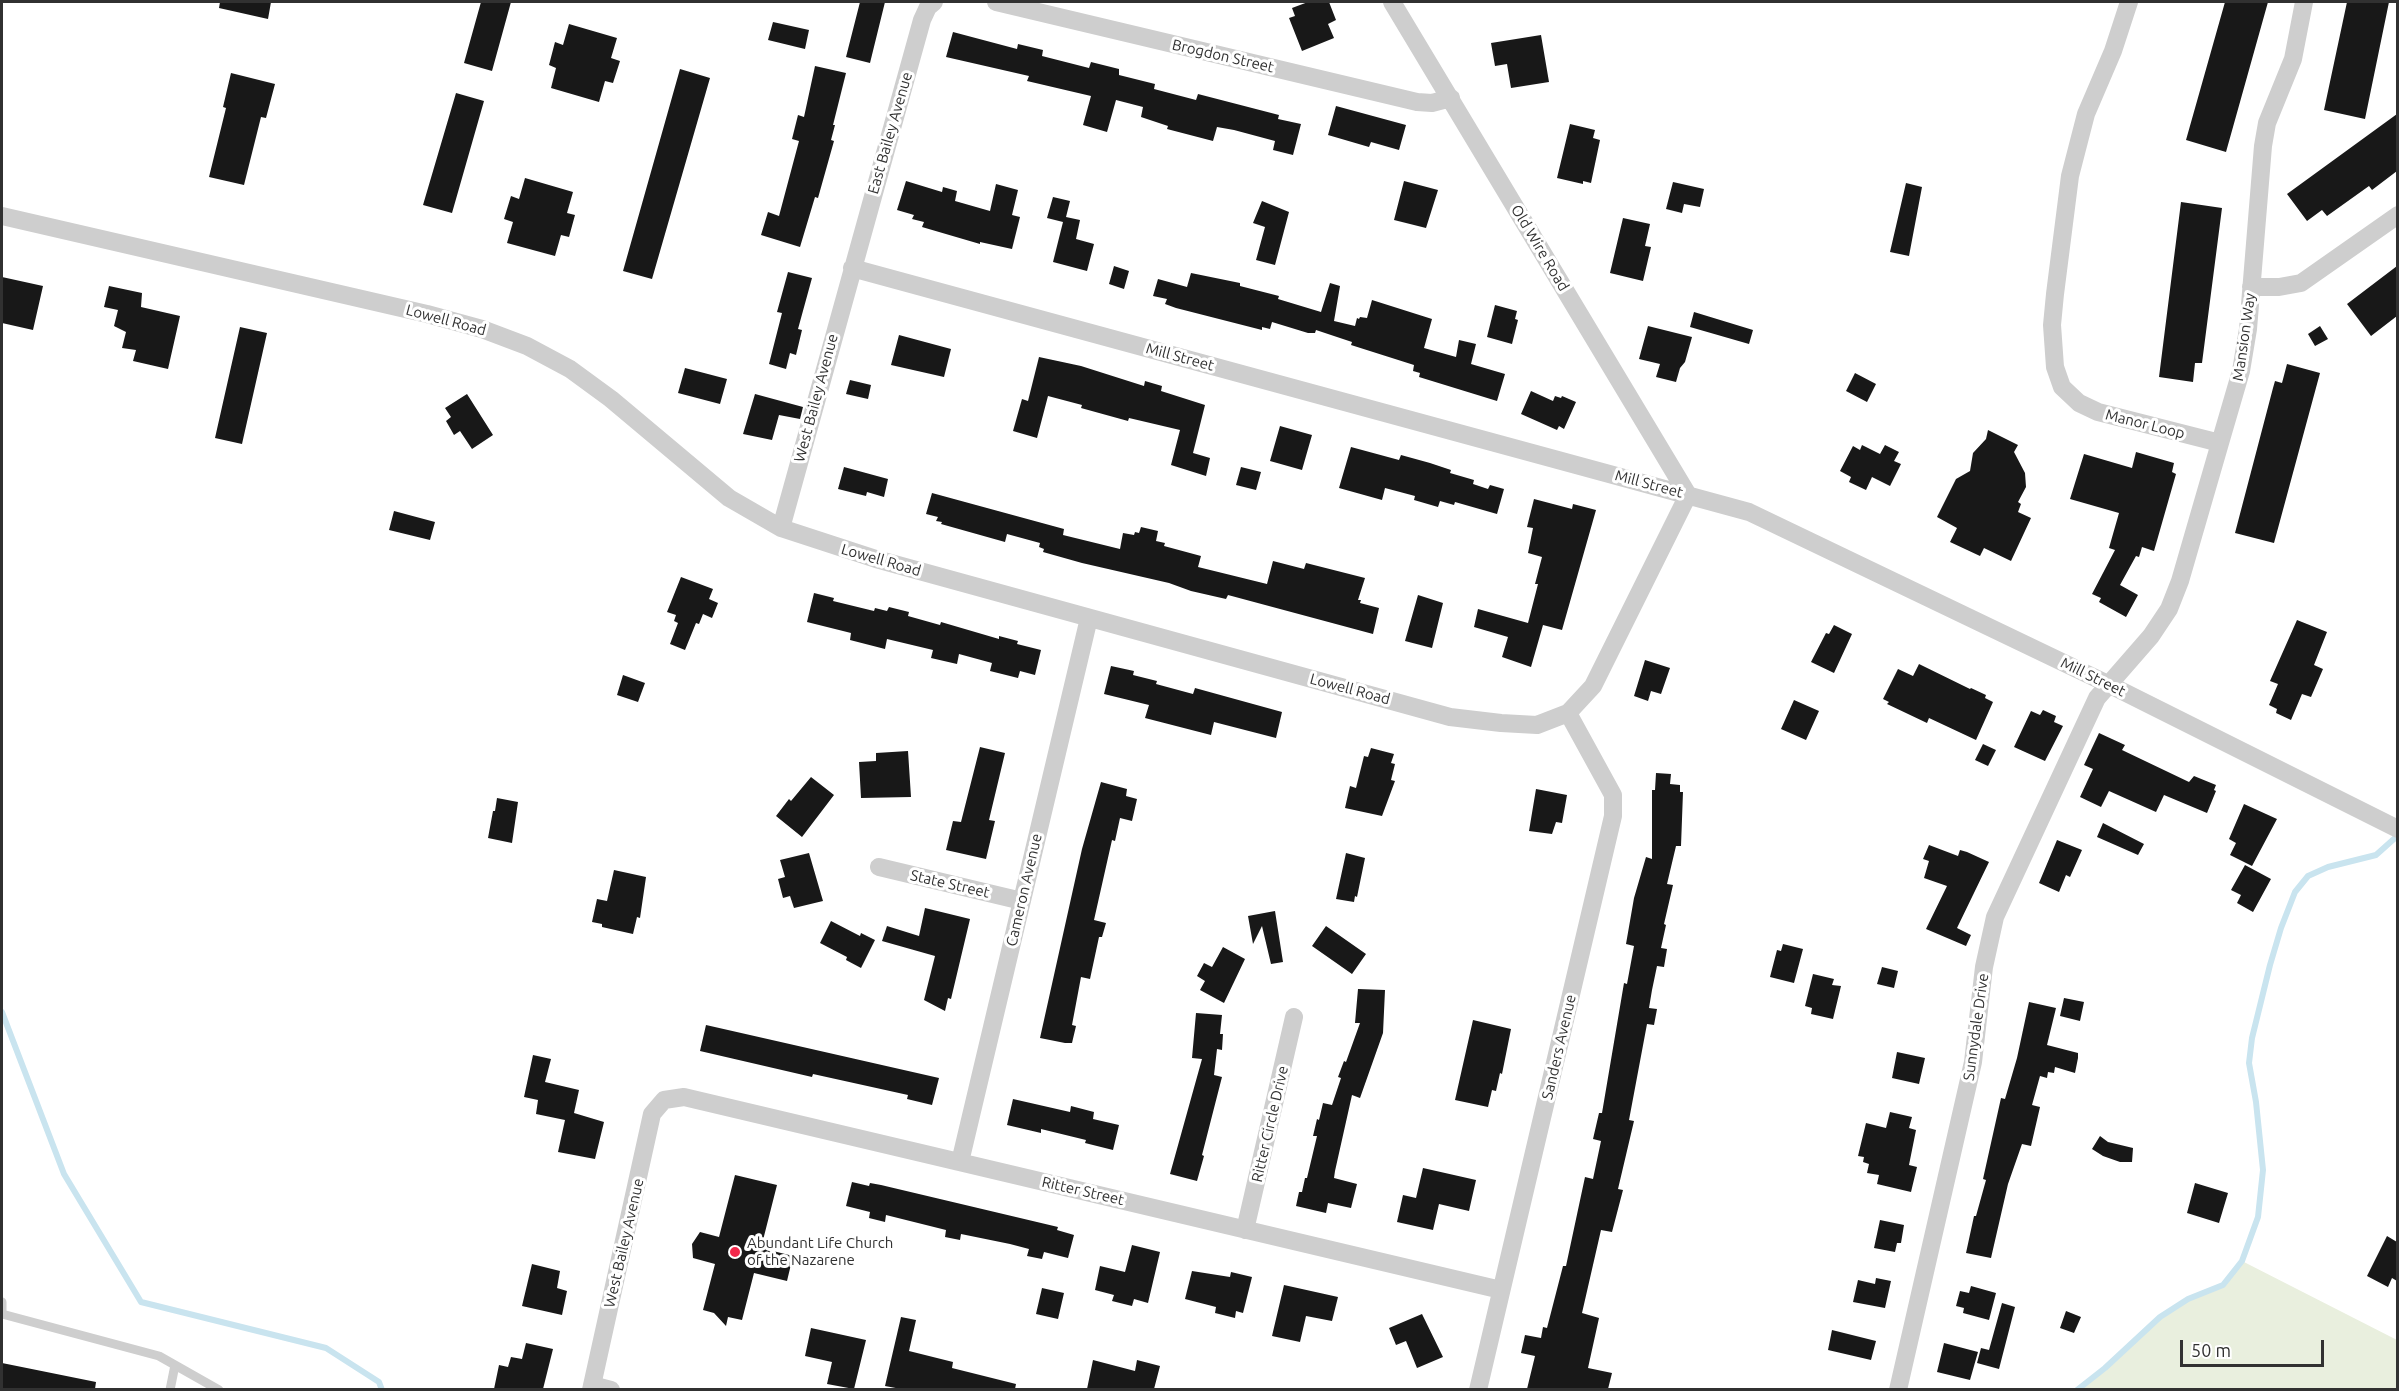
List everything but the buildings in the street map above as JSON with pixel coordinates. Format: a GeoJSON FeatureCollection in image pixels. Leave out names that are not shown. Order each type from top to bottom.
{"type":"FeatureCollection","features":[{"type":"Feature","properties":{"kind":"street","name":"East Bailey Avenue"},"geometry":{"type":"LineString","coordinates":[[852,268],[922,20],[928,7],[934,2]]}},
{"type":"Feature","properties":{"kind":"street","name":"Brogdon Street"},"geometry":{"type":"LineString","coordinates":[[996,2],[1417,102],[1432,103],[1450,98]]}},
{"type":"Feature","properties":{"kind":"street","name":"Old Wire Road"},"geometry":{"type":"LineString","coordinates":[[1392,2],[1688,495]]}},
{"type":"Feature","properties":{"kind":"street","name":"Manor Loop"},"geometry":{"type":"LineString","coordinates":[[2129,2],[2113,51],[2086,114],[2070,176],[2063,217],[2052,325],[2055,367],[2062,387],[2079,403],[2098,412],[2220,443]]}},
{"type":"Feature","properties":{"kind":"street","name":"Mansion Way"},"geometry":{"type":"LineString","coordinates":[[2110,685],[2151,636],[2169,609],[2180,581],[2241,371],[2267,123],[2294,59],[2304,2]]}},
{"type":"Feature","properties":{"kind":"street"},"geometry":{"type":"LineString","coordinates":[[2251,287],[2279,288],[2301,284],[2397,215]]}},
{"type":"Feature","properties":{"kind":"street","name":"Lowell Road"},"geometry":{"type":"LineString","coordinates":[[2,216],[428,314],[482,329],[527,346],[578,375],[611,399],[729,498],[781,528],[876,560],[1450,717],[1501,723],[1537,724],[1569,713],[1593,686],[1688,495]]}},
{"type":"Feature","properties":{"kind":"street","name":"Mill Street"},"geometry":{"type":"LineString","coordinates":[[852,268],[1749,512],[2110,685],[2397,829]]}},
{"type":"Feature","properties":{"kind":"street","name":"West Bailey Avenue"},"geometry":{"type":"LineString","coordinates":[[781,528],[852,268]]}},
{"type":"Feature","properties":{"kind":"street","name":"Cameron Avenue"},"geometry":{"type":"LineString","coordinates":[[960,1162],[1089,618]]}},
{"type":"Feature","properties":{"kind":"street","name":"Sunnydale Drive"},"geometry":{"type":"LineString","coordinates":[[1898,1389],[1973,1062],[1984,967],[1995,917],[2097,698],[2110,685]]}},
{"type":"Feature","properties":{"kind":"street","name":"Sanders Avenue"},"geometry":{"type":"LineString","coordinates":[[1478,1389],[1613,816],[1613,795],[1569,713]]}},
{"type":"Feature","properties":{"kind":"street","name":"State Street"},"geometry":{"type":"LineString","coordinates":[[879,867],[1022,901]]}},
{"type":"Feature","properties":{"kind":"street","name":"Ritter Circle Drive"},"geometry":{"type":"LineString","coordinates":[[1245,1230],[1294,1017]]}},
{"type":"Feature","properties":{"kind":"street","name":"Ritter Street"},"geometry":{"type":"LineString","coordinates":[[664,1101],[684,1097],[1501,1290]]}},
{"type":"Feature","properties":{"kind":"street","name":"West Bailey Avenue"},"geometry":{"type":"LineString","coordinates":[[592,1387],[652,1114],[664,1101]]}},
{"type":"Feature","properties":{"kind":"street"},"geometry":{"type":"LineString","coordinates":[[592,1387],[611,1389]]}},
{"type":"Feature","properties":{"kind":"lane"},"geometry":{"type":"LineString","coordinates":[[2,1302],[2,1314],[159,1356],[219,1389]]}},
{"type":"Feature","properties":{"kind":"lane"},"geometry":{"type":"LineString","coordinates":[[170,1389],[175,1365]]}},
{"type":"Feature","properties":{"kind":"green space"},"geometry":{"type":"Polygon","coordinates":[[[2242,1261],[2397,1340],[2397,1389],[2077,1389],[2105,1368],[2160,1317],[2188,1299],[2223,1285],[2242,1261]]]}},
{"type":"Feature","properties":{"kind":"waterway"},"geometry":{"type":"LineString","coordinates":[[2077,1390],[2105,1368],[2160,1317],[2188,1299],[2223,1285],[2242,1261],[2258,1217],[2263,1170],[2256,1102],[2249,1063],[2252,1038],[2281,928],[2295,892],[2308,876],[2328,867],[2376,855],[2395,838]]}},
{"type":"Feature","properties":{"kind":"waterway"},"geometry":{"type":"LineString","coordinates":[[2,1012],[64,1174],[141,1302],[326,1348],[379,1382],[382,1390]]}},
{"type":"Feature","properties":{"kind":"place","name":"Abundant Life Church of the Nazarene"},"geometry":{"type":"Point","coordinates":[735,1252]}}]}
